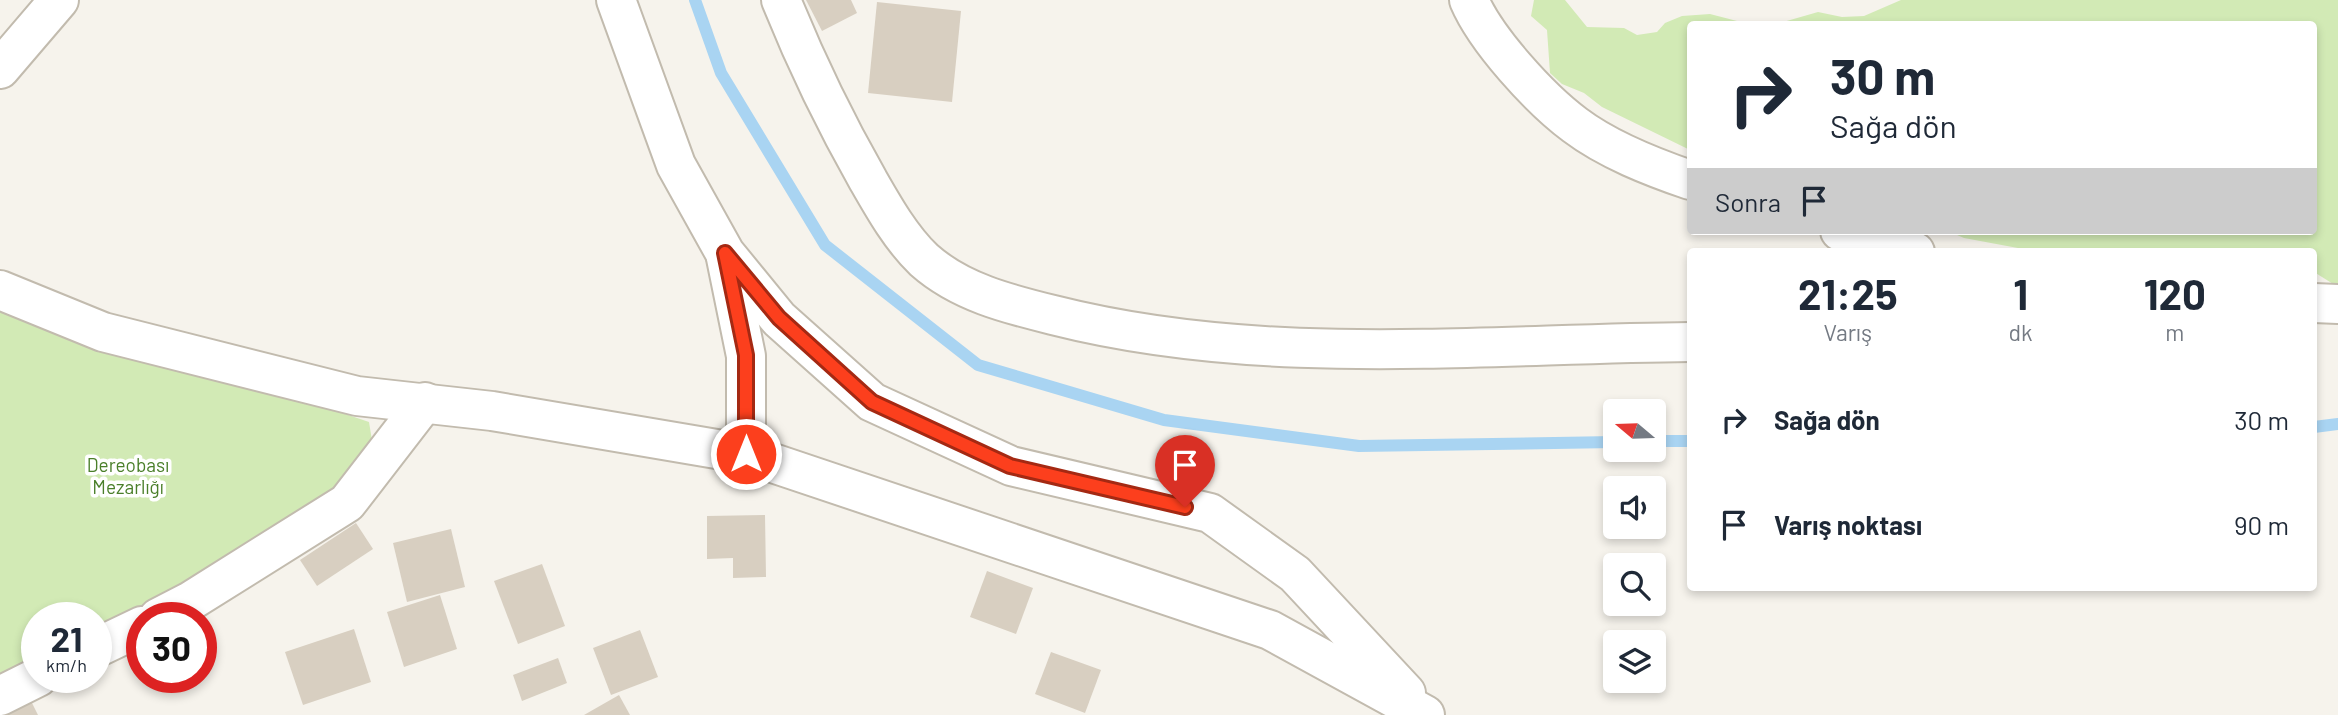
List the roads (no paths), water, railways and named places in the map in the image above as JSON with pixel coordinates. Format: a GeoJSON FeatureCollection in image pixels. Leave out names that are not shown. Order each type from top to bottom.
{"type":"FeatureCollection","features":[{"type":"Feature","properties":{"kind":"street"},"geometry":{"type":"LineString","coordinates":[[0,69],[59,0]]}},
{"type":"Feature","properties":{"kind":"street"},"geometry":{"type":"LineString","coordinates":[[616,0],[676,165],[725,253],[779,318],[872,402],[1010,466],[1210,513],[1295,574],[1426,715]]}},
{"type":"Feature","properties":{"kind":"street"},"geometry":{"type":"LineString","coordinates":[[781,0],[810,71],[892,221],[924,260],[957,283],[999,301],[1083,322],[1180,340],[1305,348],[1395,350],[1687,342]]}},
{"type":"Feature","properties":{"kind":"street"},"geometry":{"type":"LineString","coordinates":[[1469,0],[1478,21],[1521,73],[1575,126],[1649,166],[1687,179]]}},
{"type":"Feature","properties":{"kind":"street"},"geometry":{"type":"LineString","coordinates":[[1854,235],[1900,248]]}},
{"type":"Feature","properties":{"kind":"street"},"geometry":{"type":"LineString","coordinates":[[725,253],[746,355],[746,454]]}},
{"type":"Feature","properties":{"kind":"street"},"geometry":{"type":"LineString","coordinates":[[0,290],[103,332],[357,396],[425,402],[746,454],[1270,630],[1426,715]]}},
{"type":"Feature","properties":{"kind":"street"},"geometry":{"type":"LineString","coordinates":[[2317,303],[2338,304]]}},
{"type":"Feature","properties":{"kind":"street"},"geometry":{"type":"LineString","coordinates":[[189,602],[346,503],[425,402]]}},
{"type":"Feature","properties":{"kind":"street"},"geometry":{"type":"LineString","coordinates":[[0,696],[21,686]]}},
{"type":"Feature","properties":{"kind":"waterway"},"geometry":{"type":"LineString","coordinates":[[695,0],[721,73],[825,245],[978,365],[1164,420],[1359,446],[1603,442]]}},
{"type":"Feature","properties":{"kind":"waterway"},"geometry":{"type":"LineString","coordinates":[[2317,427],[2338,424]]}},
{"type":"Feature","properties":{"kind":"waterway"},"geometry":{"type":"LineString","coordinates":[[1666,441],[1687,441]]}},
{"type":"Feature","properties":{"kind":"park label","name":"Dereobası Mezarlığı"},"geometry":{"type":"Point","coordinates":[128,475]}}]}
